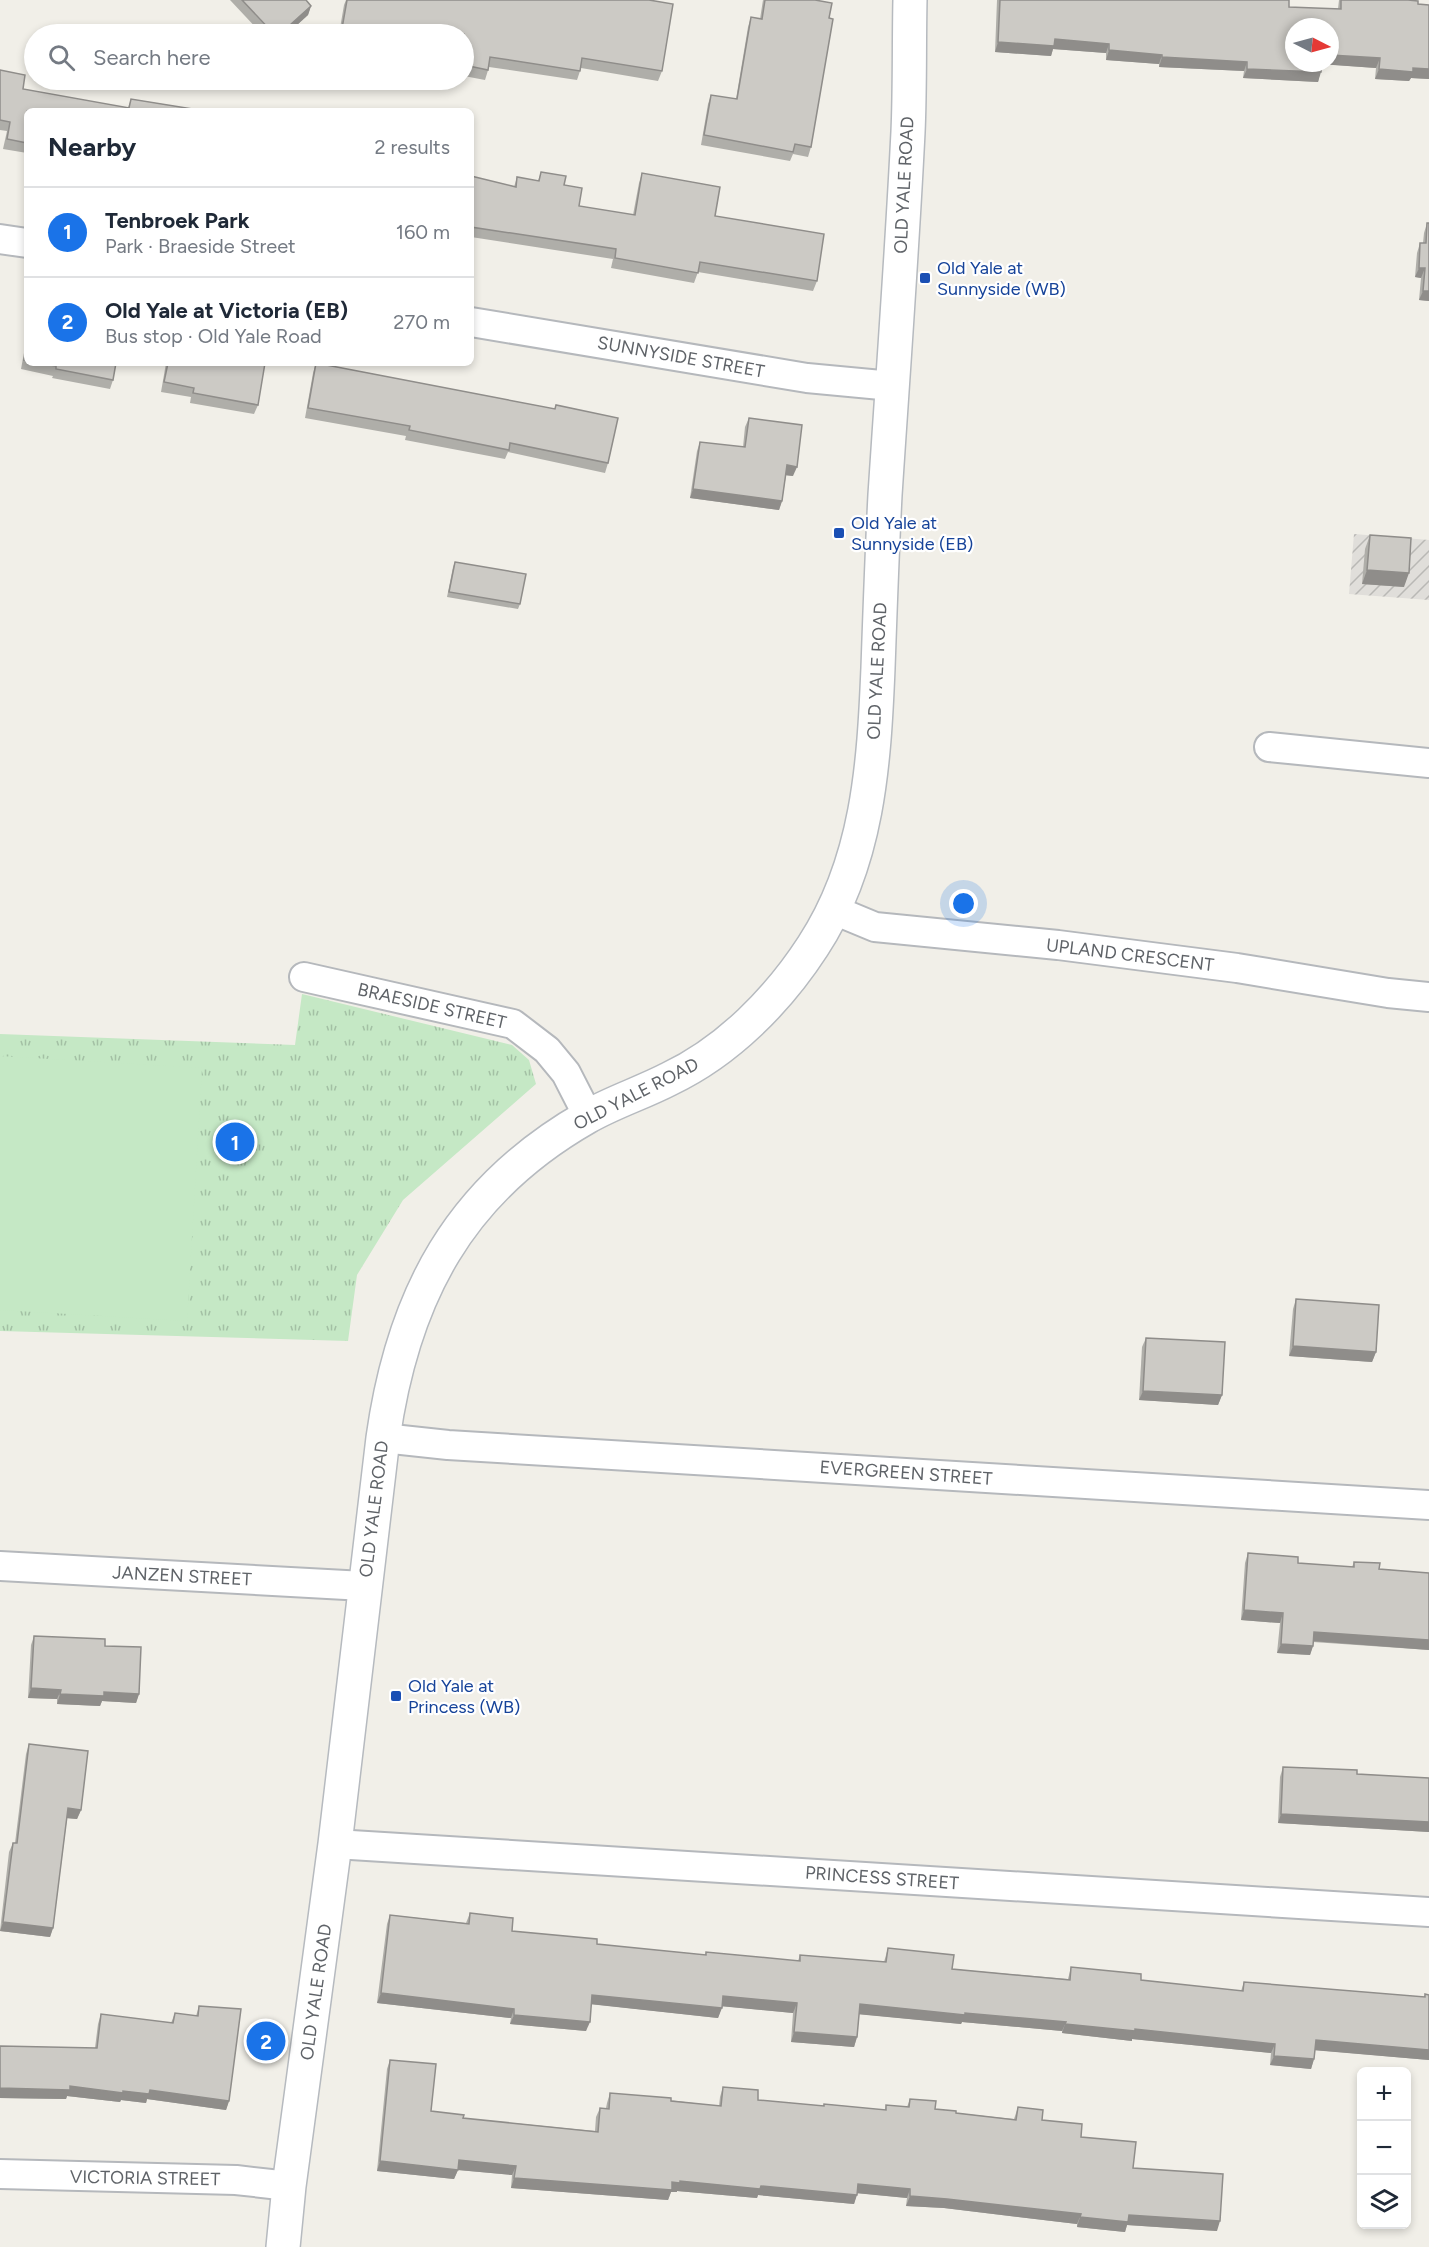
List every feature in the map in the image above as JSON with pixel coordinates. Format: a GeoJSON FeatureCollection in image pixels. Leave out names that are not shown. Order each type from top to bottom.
{"type":"FeatureCollection","features":[{"type":"Feature","properties":{"kind":"street","name":"OLD YALE ROAD"},"geometry":{"type":"LineString","coordinates":[[283,2247],[289,2186],[335,1844],[364,1586],[389,1393],[411,1317],[430,1274],[454,1234],[512,1170],[588,1116],[673,1078],[702,1060],[736,1035],[771,1000],[813,947],[834,910],[850,871],[865,820],[872,771],[908,130],[910,0]]}},
{"type":"Feature","properties":{"kind":"street"},"geometry":{"type":"LineString","coordinates":[[0,239],[24,243]]}},
{"type":"Feature","properties":{"kind":"street","name":"SUNNYSIDE STREET"},"geometry":{"type":"LineString","coordinates":[[474,322],[807,378],[892,386]]}},
{"type":"Feature","properties":{"kind":"street"},"geometry":{"type":"LineString","coordinates":[[1269,747],[1429,763]]}},
{"type":"Feature","properties":{"kind":"street","name":"UPLAND CRESCENT"},"geometry":{"type":"LineString","coordinates":[[834,910],[875,927],[1058,945],[1226,966],[1388,993],[1429,997]]}},
{"type":"Feature","properties":{"kind":"street","name":"BRAESIDE STREET"},"geometry":{"type":"LineString","coordinates":[[304,977],[513,1024],[546,1050],[566,1073],[588,1116]]}},
{"type":"Feature","properties":{"kind":"street","name":"EVERGREEN STREET"},"geometry":{"type":"LineString","coordinates":[[383,1438],[448,1444],[1429,1505]]}},
{"type":"Feature","properties":{"kind":"street","name":"JANZEN STREET"},"geometry":{"type":"LineString","coordinates":[[0,1566],[364,1586]]}},
{"type":"Feature","properties":{"kind":"street","name":"PRINCESS STREET"},"geometry":{"type":"LineString","coordinates":[[335,1844],[1429,1912]]}},
{"type":"Feature","properties":{"kind":"street","name":"VICTORIA STREET"},"geometry":{"type":"LineString","coordinates":[[0,2175],[236,2181],[289,2186]]}},
{"type":"Feature","properties":{"kind":"shaded area"},"geometry":{"type":"Polygon","coordinates":[[[1354,534],[1429,540],[1429,600],[1349,594],[1354,534]]]}},
{"type":"Feature","properties":{"kind":"green space"},"geometry":{"type":"Polygon","coordinates":[[[302,994],[512,1045],[529,1060],[536,1084],[403,1200],[357,1275],[348,1341],[0,1331],[0,1034],[295,1045],[302,994]]]}},
{"type":"Feature","properties":{"kind":"green space"},"geometry":{"type":"Polygon","coordinates":[[[0,1056],[202,1068],[187,1321],[0,1310],[0,1056]]]}},
{"type":"Feature","properties":{"kind":"building"},"geometry":{"type":"Polygon","coordinates":[[[242,0],[306,0],[311,6],[291,24],[265,24],[242,0]]]}},
{"type":"Feature","properties":{"kind":"building"},"geometry":{"type":"Polygon","coordinates":[[[347,0],[649,0],[673,4],[662,71],[582,58],[580,71],[490,57],[488,70],[474,67],[474,24],[343,24],[347,0]]]}},
{"type":"Feature","properties":{"kind":"building"},"geometry":{"type":"Polygon","coordinates":[[[765,0],[815,0],[832,3],[829,18],[833,19],[811,147],[795,144],[793,152],[704,135],[711,95],[737,99],[751,17],[762,19],[765,0]]]}},
{"type":"Feature","properties":{"kind":"building"},"geometry":{"type":"Polygon","coordinates":[[[1000,0],[1289,0],[1289,7],[1341,9],[1341,0],[1408,0],[1429,5],[1429,69],[1413,68],[1413,72],[1379,69],[1380,58],[1339,56],[1339,18],[1285,18],[1285,71],[1247,69],[1247,62],[1162,57],[1162,55],[1109,50],[1109,44],[1055,39],[1054,46],[998,42],[1000,0]]]}},
{"type":"Feature","properties":{"kind":"building"},"geometry":{"type":"Polygon","coordinates":[[[0,70],[24,75],[24,90],[129,108],[24,108],[24,142],[7,139],[10,122],[0,120],[0,70]]]}},
{"type":"Feature","properties":{"kind":"building"},"geometry":{"type":"Polygon","coordinates":[[[131,99],[186,108],[129,108],[131,99]]]}},
{"type":"Feature","properties":{"kind":"building"},"geometry":{"type":"Polygon","coordinates":[[[541,172],[566,176],[564,185],[582,188],[579,206],[635,215],[642,173],[720,187],[715,216],[824,234],[817,281],[700,262],[698,273],[615,258],[616,249],[474,227],[474,177],[516,187],[517,177],[539,181],[541,172]]]}},
{"type":"Feature","properties":{"kind":"building"},"geometry":{"type":"Polygon","coordinates":[[[1427,223],[1429,223],[1429,291],[1423,291],[1425,268],[1419,268],[1420,243],[1426,243],[1427,223]]]}},
{"type":"Feature","properties":{"kind":"building"},"geometry":{"type":"Polygon","coordinates":[[[56,366],[115,366],[113,380],[56,369],[56,366]]]}},
{"type":"Feature","properties":{"kind":"building"},"geometry":{"type":"Polygon","coordinates":[[[167,366],[264,366],[258,405],[193,393],[194,388],[164,382],[167,366]]]}},
{"type":"Feature","properties":{"kind":"building"},"geometry":{"type":"Polygon","coordinates":[[[315,366],[332,366],[555,409],[556,405],[618,418],[608,463],[510,443],[509,450],[409,430],[410,426],[308,408],[315,366]]]}},
{"type":"Feature","properties":{"kind":"building"},"geometry":{"type":"Polygon","coordinates":[[[749,418],[802,425],[797,467],[787,465],[782,501],[693,489],[700,442],[745,447],[749,418]]]}},
{"type":"Feature","properties":{"kind":"building"},"geometry":{"type":"Polygon","coordinates":[[[1370,535],[1411,538],[1409,573],[1367,570],[1370,535]]]}},
{"type":"Feature","properties":{"kind":"building"},"geometry":{"type":"Polygon","coordinates":[[[455,562],[526,574],[520,604],[449,592],[455,562]]]}},
{"type":"Feature","properties":{"kind":"building"},"geometry":{"type":"Polygon","coordinates":[[[1296,1299],[1379,1305],[1376,1352],[1293,1346],[1296,1299]]]}},
{"type":"Feature","properties":{"kind":"building"},"geometry":{"type":"Polygon","coordinates":[[[1146,1338],[1225,1342],[1222,1395],[1143,1391],[1146,1338]]]}},
{"type":"Feature","properties":{"kind":"building"},"geometry":{"type":"Polygon","coordinates":[[[1248,1553],[1298,1557],[1298,1563],[1354,1567],[1354,1562],[1380,1563],[1379,1569],[1429,1573],[1429,1640],[1314,1632],[1313,1646],[1281,1644],[1283,1613],[1244,1610],[1248,1553]]]}},
{"type":"Feature","properties":{"kind":"building"},"geometry":{"type":"Polygon","coordinates":[[[34,1636],[105,1639],[105,1646],[141,1647],[139,1694],[104,1692],[104,1696],[60,1694],[61,1690],[31,1688],[34,1636]]]}},
{"type":"Feature","properties":{"kind":"building"},"geometry":{"type":"Polygon","coordinates":[[[29,1744],[88,1751],[81,1810],[68,1808],[53,1928],[3,1922],[13,1843],[17,1843],[29,1744]]]}},
{"type":"Feature","properties":{"kind":"building"},"geometry":{"type":"Polygon","coordinates":[[[1283,1767],[1357,1770],[1357,1774],[1429,1778],[1429,1822],[1281,1814],[1283,1767]]]}},
{"type":"Feature","properties":{"kind":"building"},"geometry":{"type":"Polygon","coordinates":[[[470,1913],[513,1918],[512,1931],[597,1939],[597,1944],[706,1955],[706,1952],[800,1961],[800,1955],[886,1962],[888,1948],[954,1955],[952,1969],[1070,1980],[1071,1967],[1141,1974],[1141,1980],[1243,1991],[1244,1982],[1425,1997],[1425,1994],[1429,1995],[1429,2050],[1316,2040],[1314,2059],[1274,2056],[1275,2044],[1065,2024],[1066,2022],[965,2013],[965,2015],[860,2004],[857,2037],[794,2032],[797,2003],[723,1996],[722,2008],[592,1995],[590,2022],[514,2015],[514,2009],[381,1993],[390,1915],[469,1924],[470,1913]]]}},
{"type":"Feature","properties":{"kind":"building"},"geometry":{"type":"Polygon","coordinates":[[[199,2006],[241,2009],[229,2101],[150,2090],[149,2094],[70,2086],[70,2090],[0,2088],[0,2046],[97,2048],[101,2014],[173,2023],[175,2013],[198,2016],[199,2006]]]}},
{"type":"Feature","properties":{"kind":"building"},"geometry":{"type":"Polygon","coordinates":[[[390,2060],[436,2064],[431,2111],[464,2115],[463,2118],[598,2132],[600,2108],[609,2109],[610,2093],[671,2098],[671,2101],[721,2106],[723,2087],[758,2090],[758,2100],[824,2106],[824,2104],[886,2110],[886,2105],[909,2107],[910,2099],[936,2101],[935,2109],[1016,2120],[1018,2107],[1043,2110],[1042,2120],[1082,2124],[1081,2137],[1136,2142],[1133,2168],[1223,2174],[1220,2221],[1129,2215],[1128,2222],[1080,2217],[1081,2214],[910,2196],[910,2189],[858,2184],[857,2195],[680,2181],[680,2183],[672,2182],[672,2190],[514,2178],[516,2166],[459,2160],[458,2170],[380,2161],[390,2060]]]}},
{"type":"Feature","properties":{"kind":"place","name":"Old Yale at Sunnyside (WB)"},"geometry":{"type":"Point","coordinates":[925,278]}},
{"type":"Feature","properties":{"kind":"place","name":"Old Yale at Sunnyside (EB)"},"geometry":{"type":"Point","coordinates":[839,533]}},
{"type":"Feature","properties":{"kind":"place","name":"Tenbroek Park"},"geometry":{"type":"Point","coordinates":[235,1142]}},
{"type":"Feature","properties":{"kind":"place","name":"Old Yale at Princess (WB)"},"geometry":{"type":"Point","coordinates":[396,1696]}},
{"type":"Feature","properties":{"kind":"place","name":"Old Yale at Victoria (EB)"},"geometry":{"type":"Point","coordinates":[266,2041]}}]}
